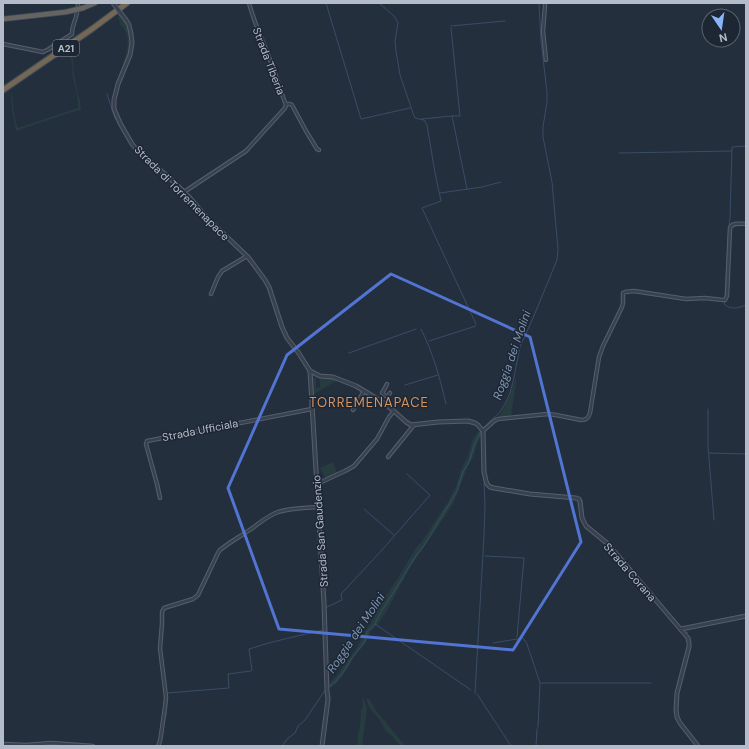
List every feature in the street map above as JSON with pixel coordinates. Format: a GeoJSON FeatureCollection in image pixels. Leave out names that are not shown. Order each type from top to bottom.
{"type":"FeatureCollection","features":[{"type":"Feature","properties":{"kind":"highway"},"geometry":{"type":"LineString","coordinates":[[3,19],[66,12],[83,8],[95,3]]}},
{"type":"Feature","properties":{"kind":"highway","name":"A21"},"geometry":{"type":"LineString","coordinates":[[3,86],[79,35],[122,3]]}},
{"type":"Feature","properties":{"kind":"highway","name":"A21"},"geometry":{"type":"LineString","coordinates":[[3,90],[87,33],[127,3]]}},
{"type":"Feature","properties":{"kind":"street"},"geometry":{"type":"LineString","coordinates":[[3,44],[43,52],[49,49],[72,34],[72,26],[77,15],[78,3]]}},
{"type":"Feature","properties":{"kind":"street","name":"Strada di Torremenapace"},"geometry":{"type":"LineString","coordinates":[[114,3],[129,25],[132,34],[131,51],[116,91],[114,104],[120,123],[137,150],[173,181],[207,218],[247,256],[269,287],[287,338],[310,371]]}},
{"type":"Feature","properties":{"kind":"street","name":"Strada Tiberia"},"geometry":{"type":"LineString","coordinates":[[184,192],[246,152],[286,106],[267,50],[255,24],[249,3]]}},
{"type":"Feature","properties":{"kind":"street"},"geometry":{"type":"LineString","coordinates":[[545,3],[543,31],[546,60]]}},
{"type":"Feature","properties":{"kind":"street"},"geometry":{"type":"LineString","coordinates":[[286,106],[288,104],[292,105],[306,131],[319,150]]}},
{"type":"Feature","properties":{"kind":"street"},"geometry":{"type":"LineString","coordinates":[[310,371],[320,376],[333,377],[364,391],[381,401],[406,422],[414,425],[472,422],[478,425],[482,430],[498,419],[548,414],[586,420],[590,413],[599,358],[603,346],[622,307],[623,293],[634,291],[686,299],[705,298],[725,300],[730,226],[733,224],[746,224]]}},
{"type":"Feature","properties":{"kind":"street"},"geometry":{"type":"LineString","coordinates":[[211,294],[222,271],[247,256]]}},
{"type":"Feature","properties":{"kind":"street","name":"Strada San Gaudenzio"},"geometry":{"type":"LineString","coordinates":[[310,371],[324,603],[328,699],[322,746]]}},
{"type":"Feature","properties":{"kind":"street"},"geometry":{"type":"LineString","coordinates":[[385,396],[382,393],[387,384]]}},
{"type":"Feature","properties":{"kind":"street"},"geometry":{"type":"LineString","coordinates":[[353,410],[364,391]]}},
{"type":"Feature","properties":{"kind":"street"},"geometry":{"type":"LineString","coordinates":[[381,401],[390,393]]}},
{"type":"Feature","properties":{"kind":"street","name":"Strada Ufficiala"},"geometry":{"type":"LineString","coordinates":[[160,498],[146,444],[147,440],[312,409]]}},
{"type":"Feature","properties":{"kind":"street"},"geometry":{"type":"LineString","coordinates":[[317,484],[354,466],[377,439],[394,411]]}},
{"type":"Feature","properties":{"kind":"street"},"geometry":{"type":"LineString","coordinates":[[388,457],[414,425]]}},
{"type":"Feature","properties":{"kind":"street","name":"Strada Corana"},"geometry":{"type":"LineString","coordinates":[[482,430],[484,472],[487,484],[494,488],[530,494],[579,499],[581,503],[582,518],[586,526],[608,544],[688,638],[689,646],[675,705],[680,723],[698,746]]}},
{"type":"Feature","properties":{"kind":"street"},"geometry":{"type":"LineString","coordinates":[[158,746],[166,702],[160,648],[162,612],[164,608],[193,599],[198,595],[220,550],[256,526],[262,520],[270,515],[288,510],[318,507]]}},
{"type":"Feature","properties":{"kind":"street"},"geometry":{"type":"LineString","coordinates":[[681,629],[746,616]]}},
{"type":"Feature","properties":{"kind":"street"},"geometry":{"type":"LineString","coordinates":[[3,744],[26,745],[51,743],[93,746]]}},
{"type":"Feature","properties":{"kind":"highlighted area"},"geometry":{"type":"Polygon","coordinates":[[[391,274],[530,337],[581,542],[513,650],[279,629],[228,488],[287,355],[391,274]]]}},
{"type":"Feature","properties":{"kind":"green space"},"geometry":{"type":"Polygon","coordinates":[[[118,15],[120,15],[125,23],[130,37],[128,57],[124,66],[123,64],[128,43],[126,33],[119,24],[121,22],[118,19],[118,15]]]}},
{"type":"Feature","properties":{"kind":"green space"},"geometry":{"type":"Polygon","coordinates":[[[67,54],[70,54],[73,59],[74,74],[81,110],[16,131],[11,91],[15,119],[18,128],[78,108],[72,74],[71,58],[68,55],[61,59],[67,54]]]}},
{"type":"Feature","properties":{"kind":"green space"},"geometry":{"type":"Polygon","coordinates":[[[516,376],[511,416],[500,418],[499,416],[510,395],[516,376]]]}},
{"type":"Feature","properties":{"kind":"green space"},"geometry":{"type":"Polygon","coordinates":[[[312,378],[316,378],[316,388],[320,387],[320,379],[338,380],[314,394],[312,393],[312,378]]]}},
{"type":"Feature","properties":{"kind":"green space"},"geometry":{"type":"Polygon","coordinates":[[[480,429],[482,433],[453,504],[409,569],[386,612],[371,631],[366,643],[353,658],[337,683],[330,688],[329,684],[358,646],[365,631],[416,548],[448,502],[468,456],[472,441],[480,429]]]}},
{"type":"Feature","properties":{"kind":"green space"},"geometry":{"type":"Polygon","coordinates":[[[333,462],[337,473],[326,479],[320,468],[333,462]]]}},
{"type":"Feature","properties":{"kind":"green space"},"geometry":{"type":"Polygon","coordinates":[[[362,697],[367,709],[362,746],[357,746],[361,710],[363,705],[362,697]]]}},
{"type":"Feature","properties":{"kind":"green space"},"geometry":{"type":"Polygon","coordinates":[[[366,698],[370,700],[375,709],[405,746],[400,746],[386,731],[379,719],[369,707],[366,698]]]}},
{"type":"Feature","properties":{"kind":"waterway"},"geometry":{"type":"LineString","coordinates":[[326,3],[361,119],[410,108]]}},
{"type":"Feature","properties":{"kind":"waterway"},"geometry":{"type":"LineString","coordinates":[[379,3],[394,16],[398,23],[395,41],[400,75],[415,118],[424,120],[427,125],[441,201],[422,208],[476,324]]}},
{"type":"Feature","properties":{"kind":"waterway","name":"Roggia dei Molini"},"geometry":{"type":"LineString","coordinates":[[483,428],[500,412],[510,393],[520,347],[557,260],[558,249],[552,182],[543,137],[547,92],[541,41],[539,3]]}},
{"type":"Feature","properties":{"kind":"waterway"},"geometry":{"type":"LineString","coordinates":[[451,26],[505,21]]}},
{"type":"Feature","properties":{"kind":"waterway"},"geometry":{"type":"LineString","coordinates":[[451,28],[460,116],[452,116],[467,189]]}},
{"type":"Feature","properties":{"kind":"waterway"},"geometry":{"type":"LineString","coordinates":[[107,94],[115,118],[120,126]]}},
{"type":"Feature","properties":{"kind":"waterway"},"geometry":{"type":"LineString","coordinates":[[422,119],[452,116]]}},
{"type":"Feature","properties":{"kind":"waterway"},"geometry":{"type":"LineString","coordinates":[[725,298],[730,218],[732,147],[746,146]]}},
{"type":"Feature","properties":{"kind":"waterway"},"geometry":{"type":"LineString","coordinates":[[619,153],[732,151]]}},
{"type":"Feature","properties":{"kind":"waterway"},"geometry":{"type":"LineString","coordinates":[[153,166],[157,170]]}},
{"type":"Feature","properties":{"kind":"waterway"},"geometry":{"type":"LineString","coordinates":[[159,172],[180,190]]}},
{"type":"Feature","properties":{"kind":"waterway"},"geometry":{"type":"LineString","coordinates":[[440,193],[482,187],[501,182]]}},
{"type":"Feature","properties":{"kind":"waterway"},"geometry":{"type":"LineString","coordinates":[[724,302],[725,305],[733,308],[746,305]]}},
{"type":"Feature","properties":{"kind":"waterway"},"geometry":{"type":"LineString","coordinates":[[429,341],[476,326]]}},
{"type":"Feature","properties":{"kind":"waterway"},"geometry":{"type":"LineString","coordinates":[[349,353],[416,329]]}},
{"type":"Feature","properties":{"kind":"waterway"},"geometry":{"type":"LineString","coordinates":[[421,329],[436,366],[446,404]]}},
{"type":"Feature","properties":{"kind":"waterway"},"geometry":{"type":"LineString","coordinates":[[405,385],[438,375]]}},
{"type":"Feature","properties":{"kind":"waterway"},"geometry":{"type":"LineString","coordinates":[[708,409],[708,446],[714,520]]}},
{"type":"Feature","properties":{"kind":"waterway","name":"Roggia dei Molini"},"geometry":{"type":"LineString","coordinates":[[282,746],[287,739],[295,733],[298,726],[305,720],[326,689],[342,674],[365,641],[367,632],[375,624],[379,615],[457,491],[463,472],[470,460],[474,445],[481,431]]}},
{"type":"Feature","properties":{"kind":"waterway"},"geometry":{"type":"LineString","coordinates":[[709,453],[746,454]]}},
{"type":"Feature","properties":{"kind":"waterway"},"geometry":{"type":"LineString","coordinates":[[325,608],[342,600],[341,594],[430,495],[407,474]]}},
{"type":"Feature","properties":{"kind":"waterway"},"geometry":{"type":"LineString","coordinates":[[475,693],[484,535],[484,484]]}},
{"type":"Feature","properties":{"kind":"waterway"},"geometry":{"type":"LineString","coordinates":[[545,494],[560,495]]}},
{"type":"Feature","properties":{"kind":"waterway"},"geometry":{"type":"LineString","coordinates":[[320,497],[322,539]]}},
{"type":"Feature","properties":{"kind":"waterway"},"geometry":{"type":"LineString","coordinates":[[580,499],[582,500],[584,519]]}},
{"type":"Feature","properties":{"kind":"waterway"},"geometry":{"type":"LineString","coordinates":[[364,509],[394,535]]}},
{"type":"Feature","properties":{"kind":"waterway"},"geometry":{"type":"LineString","coordinates":[[322,541],[324,573]]}},
{"type":"Feature","properties":{"kind":"waterway"},"geometry":{"type":"LineString","coordinates":[[485,556],[524,558],[517,637]]}},
{"type":"Feature","properties":{"kind":"waterway"},"geometry":{"type":"LineString","coordinates":[[698,624],[746,614]]}},
{"type":"Feature","properties":{"kind":"waterway"},"geometry":{"type":"LineString","coordinates":[[375,624],[471,690]]}},
{"type":"Feature","properties":{"kind":"waterway"},"geometry":{"type":"LineString","coordinates":[[167,697],[167,693],[229,688],[228,674],[252,670],[249,649],[323,630]]}},
{"type":"Feature","properties":{"kind":"waterway"},"geometry":{"type":"LineString","coordinates":[[684,631],[686,633],[688,632]]}},
{"type":"Feature","properties":{"kind":"waterway"},"geometry":{"type":"LineString","coordinates":[[493,643],[523,638],[527,644],[540,683],[651,683]]}},
{"type":"Feature","properties":{"kind":"waterway"},"geometry":{"type":"LineString","coordinates":[[538,727],[540,684]]}},
{"type":"Feature","properties":{"kind":"waterway"},"geometry":{"type":"LineString","coordinates":[[477,694],[511,746]]}},
{"type":"Feature","properties":{"kind":"waterway"},"geometry":{"type":"LineString","coordinates":[[166,715],[167,702]]}},
{"type":"Feature","properties":{"kind":"waterway"},"geometry":{"type":"LineString","coordinates":[[536,746],[537,729]]}},
{"type":"Feature","properties":{"kind":"waterway"},"geometry":{"type":"LineString","coordinates":[[3,745],[17,746]]}},
{"type":"Feature","properties":{"kind":"waterway"},"geometry":{"type":"LineString","coordinates":[[34,746],[39,745]]}},
{"type":"Feature","properties":{"kind":"district","name":"TORREMENAPACE"},"geometry":{"type":"Point","coordinates":[369,402]}}]}
